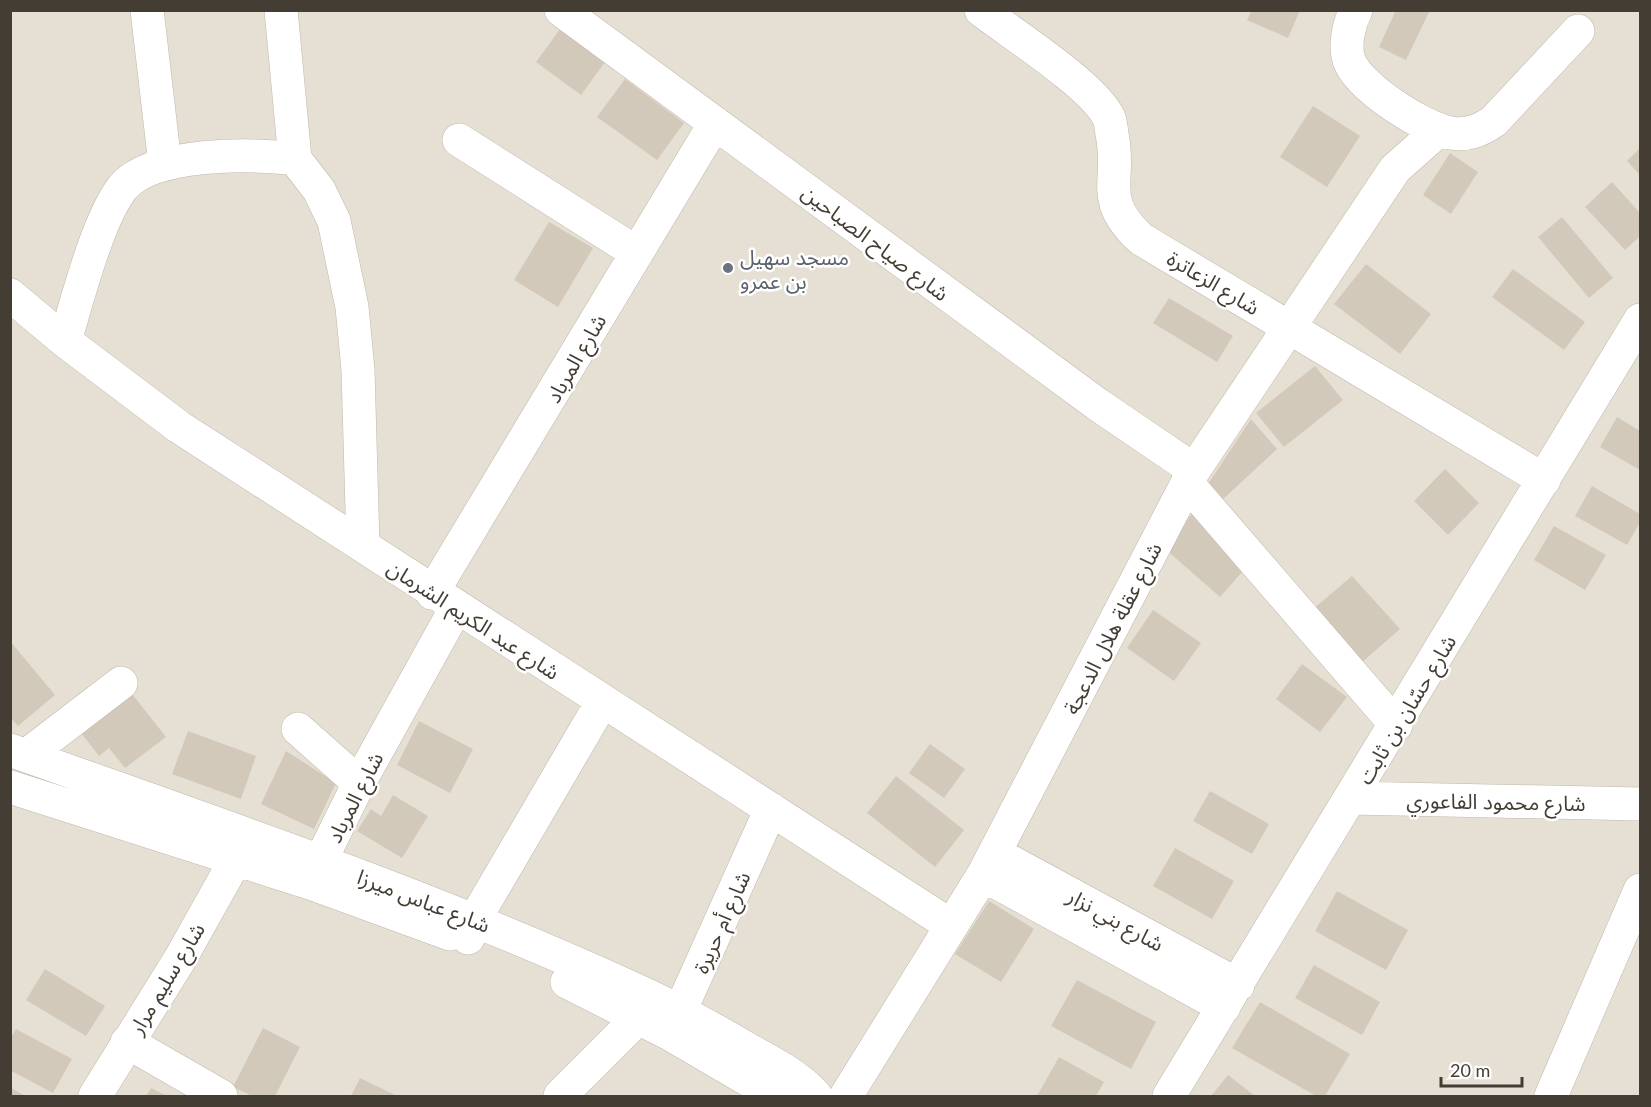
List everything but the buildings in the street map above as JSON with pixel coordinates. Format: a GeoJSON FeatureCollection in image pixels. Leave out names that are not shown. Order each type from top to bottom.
{"type":"FeatureCollection","features":[{"type":"Feature","properties":{"kind":"street"},"geometry":{"type":"LineString","coordinates":[[147,10],[165,164]]}},
{"type":"Feature","properties":{"kind":"street"},"geometry":{"type":"LineString","coordinates":[[281,10],[295,159],[319,190],[334,221],[352,307],[358,370],[363,546]]}},
{"type":"Feature","properties":{"kind":"street","name":"شارع صياح الصباحين"},"geometry":{"type":"LineString","coordinates":[[561,10],[1079,391],[1191,477],[1396,725]]}},
{"type":"Feature","properties":{"kind":"street","name":"شارع الزعاترة"},"geometry":{"type":"LineString","coordinates":[[981,10],[1071,78],[1095,99],[1109,117],[1114,141],[1113,194],[1116,209],[1141,239],[1544,480]]}},
{"type":"Feature","properties":{"kind":"street"},"geometry":{"type":"LineString","coordinates":[[1356,10],[1349,31],[1348,59],[1355,73],[1366,85],[1439,130],[1470,133],[1483,129],[1494,121],[1578,31]]}},
{"type":"Feature","properties":{"kind":"street"},"geometry":{"type":"LineString","coordinates":[[1395,169],[1397,106]]}},
{"type":"Feature","properties":{"kind":"street","name":"شارع المرباد"},"geometry":{"type":"LineString","coordinates":[[321,860],[444,601],[637,253],[715,123]]}},
{"type":"Feature","properties":{"kind":"street","name":"شارع عقلة هلال الدعجة"},"geometry":{"type":"LineString","coordinates":[[846,1096],[989,864],[1191,477],[1395,169],[1439,130]]}},
{"type":"Feature","properties":{"kind":"street"},"geometry":{"type":"LineString","coordinates":[[459,140],[637,253]]}},
{"type":"Feature","properties":{"kind":"street"},"geometry":{"type":"LineString","coordinates":[[65,341],[86,273],[109,213],[123,187],[139,174],[165,164],[269,155],[295,159]]}},
{"type":"Feature","properties":{"kind":"street","name":"شارع عبد الكريم الشرمان"},"geometry":{"type":"LineString","coordinates":[[10,295],[65,341],[179,427],[444,601],[950,925]]}},
{"type":"Feature","properties":{"kind":"street","name":"شارع حسّان بن ثابت"},"geometry":{"type":"LineString","coordinates":[[1169,1096],[1641,320]]}},
{"type":"Feature","properties":{"kind":"street"},"geometry":{"type":"LineString","coordinates":[[19,753],[121,683]]}},
{"type":"Feature","properties":{"kind":"street"},"geometry":{"type":"LineString","coordinates":[[471,930],[602,702]]}},
{"type":"Feature","properties":{"kind":"street"},"geometry":{"type":"LineString","coordinates":[[298,729],[359,783]]}},
{"type":"Feature","properties":{"kind":"street","name":"شارع عباس ميرزا"},"geometry":{"type":"LineString","coordinates":[[19,753],[321,860],[795,1077],[816,1096]]}},
{"type":"Feature","properties":{"kind":"street","name":"شارع عباس ميرزا"},"geometry":{"type":"LineString","coordinates":[[10,787],[313,884],[471,930],[638,1018],[676,1022],[776,1096]]}},
{"type":"Feature","properties":{"kind":"street","name":"شارع محمود الفاعوري"},"geometry":{"type":"LineString","coordinates":[[1351,798],[1641,804]]}},
{"type":"Feature","properties":{"kind":"street","name":"شارع أم حريرة"},"geometry":{"type":"LineString","coordinates":[[676,1022],[771,809]]}},
{"type":"Feature","properties":{"kind":"street","name":"شارع سليم مرار"},"geometry":{"type":"LineString","coordinates":[[95,1096],[180,959],[236,859]]}},
{"type":"Feature","properties":{"kind":"street","name":"شارع بني نزار"},"geometry":{"type":"LineString","coordinates":[[989,864],[1231,996]]}},
{"type":"Feature","properties":{"kind":"street"},"geometry":{"type":"LineString","coordinates":[[1551,1096],[1641,890]]}},
{"type":"Feature","properties":{"kind":"street"},"geometry":{"type":"LineString","coordinates":[[560,1096],[638,1018]]}},
{"type":"Feature","properties":{"kind":"street"},"geometry":{"type":"LineString","coordinates":[[127,1042],[221,1096]]}},
{"type":"Feature","properties":{"kind":"shaded area"},"geometry":{"type":"Polygon","coordinates":[[[11,11],[1640,11],[1640,1096],[11,1096],[11,11]]]}},
{"type":"Feature","properties":{"kind":"place","name":"مسجد سهيل بن عمرو"},"geometry":{"type":"Point","coordinates":[728,268]}}]}
